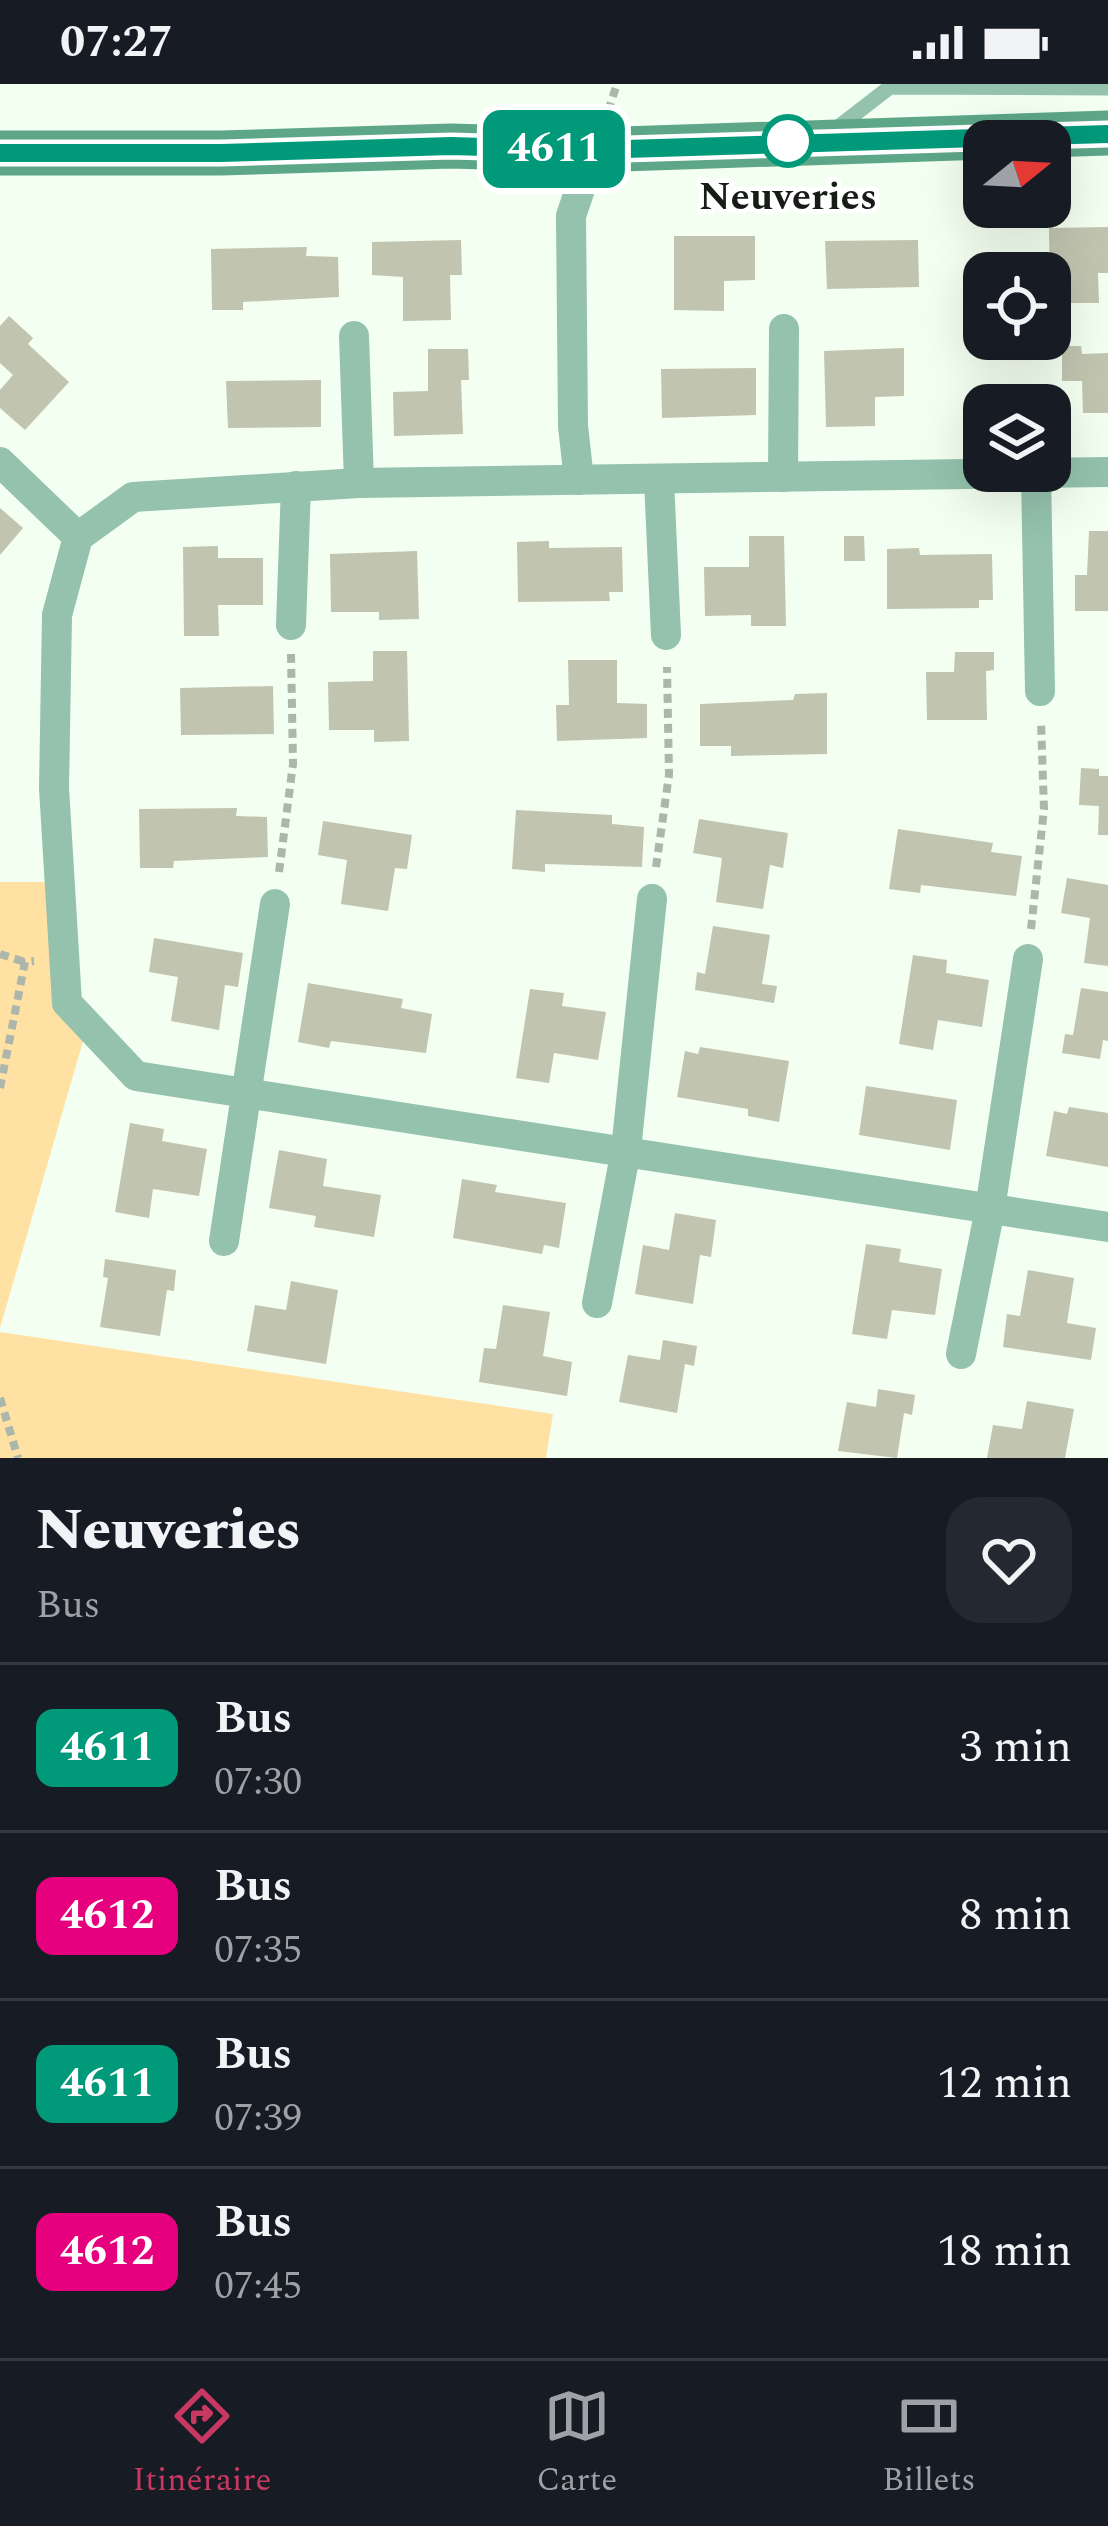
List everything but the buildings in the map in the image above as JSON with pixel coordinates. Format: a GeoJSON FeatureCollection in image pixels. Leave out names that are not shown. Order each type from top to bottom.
{"type":"FeatureCollection","features":[{"type":"Feature","properties":{"kind":"street"},"geometry":{"type":"LineString","coordinates":[[0,153],[451,146],[593,150],[1108,134]]}},
{"type":"Feature","properties":{"kind":"street"},"geometry":{"type":"LineString","coordinates":[[579,480],[573,426],[571,216],[593,150]]}},
{"type":"Feature","properties":{"kind":"street"},"geometry":{"type":"LineString","coordinates":[[783,478],[784,329]]}},
{"type":"Feature","properties":{"kind":"street"},"geometry":{"type":"LineString","coordinates":[[354,336],[359,483]]}},
{"type":"Feature","properties":{"kind":"street"},"geometry":{"type":"LineString","coordinates":[[0,462],[78,537]]}},
{"type":"Feature","properties":{"kind":"street"},"geometry":{"type":"LineString","coordinates":[[1071,473],[1108,472]]}},
{"type":"Feature","properties":{"kind":"street"},"geometry":{"type":"LineString","coordinates":[[963,474],[359,483],[133,497],[78,537],[57,615],[54,788],[68,1003],[136,1076],[1108,1227]]}},
{"type":"Feature","properties":{"kind":"street"},"geometry":{"type":"LineString","coordinates":[[659,480],[666,635]]}},
{"type":"Feature","properties":{"kind":"street"},"geometry":{"type":"LineString","coordinates":[[291,626],[296,486]]}},
{"type":"Feature","properties":{"kind":"street"},"geometry":{"type":"LineString","coordinates":[[1036,492],[1040,691]]}},
{"type":"Feature","properties":{"kind":"street"},"geometry":{"type":"LineString","coordinates":[[598,1303],[626,1150],[652,898]]}},
{"type":"Feature","properties":{"kind":"street"},"geometry":{"type":"LineString","coordinates":[[224,1241],[275,904]]}},
{"type":"Feature","properties":{"kind":"street"},"geometry":{"type":"LineString","coordinates":[[961,1354],[990,1209],[1028,959]]}},
{"type":"Feature","properties":{"kind":"lane"},"geometry":{"type":"LineString","coordinates":[[807,141],[838,128],[890,87],[1108,88]]}},
{"type":"Feature","properties":{"kind":"path"},"geometry":{"type":"LineString","coordinates":[[275,904],[292,764],[291,626]]}},
{"type":"Feature","properties":{"kind":"path"},"geometry":{"type":"LineString","coordinates":[[652,898],[669,776],[666,635]]}},
{"type":"Feature","properties":{"kind":"path"},"geometry":{"type":"LineString","coordinates":[[1028,959],[1044,809],[1040,691]]}},
{"type":"Feature","properties":{"kind":"path"},"geometry":{"type":"LineString","coordinates":[[0,955],[25,962],[65,956]]}},
{"type":"Feature","properties":{"kind":"path"},"geometry":{"type":"LineString","coordinates":[[0,1088],[25,962]]}},
{"type":"Feature","properties":{"kind":"path"},"geometry":{"type":"LineString","coordinates":[[0,1398],[18,1458]]}},
{"type":"Feature","properties":{"kind":"shaded area"},"geometry":{"type":"Polygon","coordinates":[[[0,882],[60,882],[67,1002],[88,1024],[0,1328],[0,882]]]}},
{"type":"Feature","properties":{"kind":"shaded area"},"geometry":{"type":"Polygon","coordinates":[[[0,1332],[553,1414],[546,1458],[0,1458],[0,1332]]]}},
{"type":"Feature","properties":{"kind":"bus line","name":"4611"},"geometry":{"type":"LineString","coordinates":[[0,153],[451,146],[593,150],[1108,134]]}},
{"type":"Feature","properties":{"kind":"place","name":"Neuveries"},"geometry":{"type":"Point","coordinates":[788,141]}}]}
